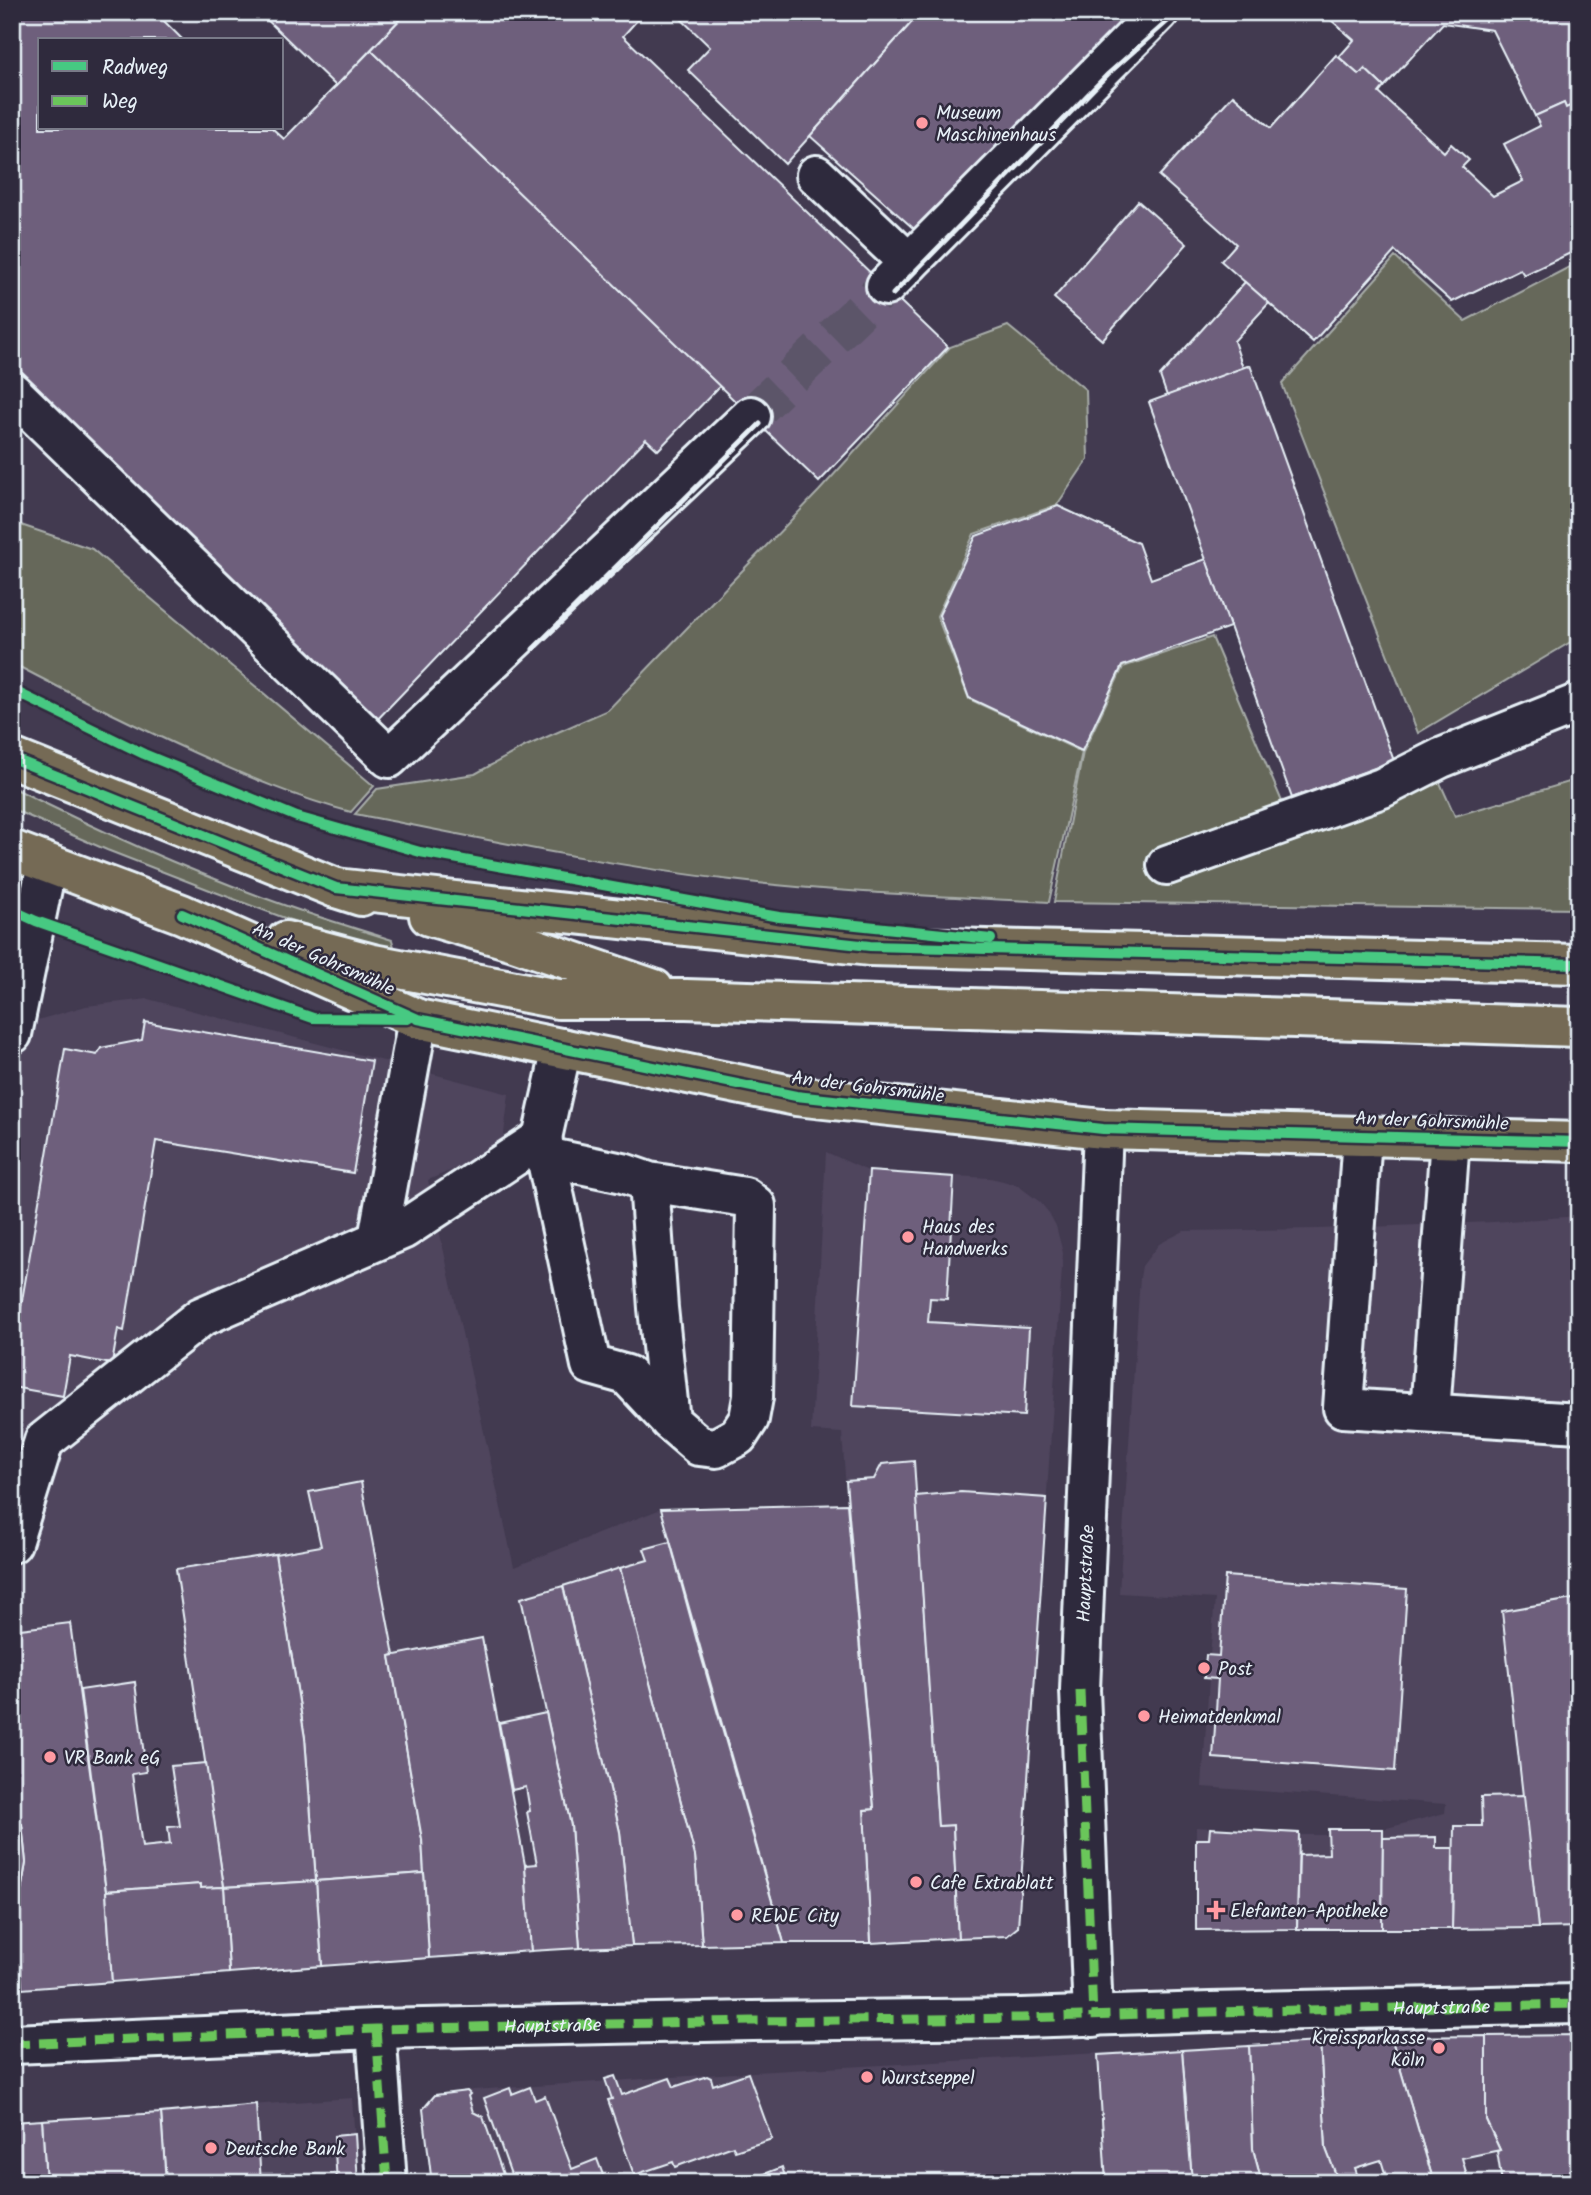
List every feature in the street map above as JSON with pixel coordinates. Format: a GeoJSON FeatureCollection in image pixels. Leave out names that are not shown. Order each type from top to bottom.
{"type":"FeatureCollection","features":[{"type":"Feature","properties":{"kind":"main road"},"geometry":{"type":"LineString","coordinates":[[12,758],[336,888],[514,942],[686,999]]}},
{"type":"Feature","properties":{"kind":"main road","name":"An der Gohrsmühle"},"geometry":{"type":"LineString","coordinates":[[23,854],[182,914],[418,1019],[796,1096],[1103,1129],[1579,1142]]}},
{"type":"Feature","properties":{"kind":"main road"},"geometry":{"type":"LineString","coordinates":[[336,888],[870,946],[1579,964]]}},
{"type":"Feature","properties":{"kind":"main road"},"geometry":{"type":"LineString","coordinates":[[182,914],[373,964],[558,999],[686,999],[1579,1027]]}},
{"type":"Feature","properties":{"kind":"street"},"geometry":{"type":"LineString","coordinates":[[816,175],[897,275],[1159,12]]}},
{"type":"Feature","properties":{"kind":"street"},"geometry":{"type":"LineString","coordinates":[[12,392],[388,758],[751,416]]}},
{"type":"Feature","properties":{"kind":"street"},"geometry":{"type":"LineString","coordinates":[[1167,865],[1382,788],[1441,758],[1579,703]]}},
{"type":"Feature","properties":{"kind":"street"},"geometry":{"type":"LineString","coordinates":[[12,1034],[23,854]]}},
{"type":"Feature","properties":{"kind":"street"},"geometry":{"type":"LineString","coordinates":[[378,1239],[418,1019]]}},
{"type":"Feature","properties":{"kind":"street"},"geometry":{"type":"LineString","coordinates":[[12,1544],[44,1441],[201,1317],[404,1229],[544,1148],[649,1182],[745,1197],[756,1206],[753,1397],[749,1419],[738,1436],[716,1448],[699,1447],[670,1421],[628,1376],[591,1365],[544,1148],[562,1048]]}},
{"type":"Feature","properties":{"kind":"street","name":"Hauptstraße"},"geometry":{"type":"LineString","coordinates":[[1093,2017],[1080,1690],[1103,1129]]}},
{"type":"Feature","properties":{"kind":"street"},"geometry":{"type":"LineString","coordinates":[[1362,1136],[1343,1408],[1579,1423]]}},
{"type":"Feature","properties":{"kind":"street"},"geometry":{"type":"LineString","coordinates":[[1430,1413],[1450,1138]]}},
{"type":"Feature","properties":{"kind":"street"},"geometry":{"type":"LineString","coordinates":[[649,1182],[670,1421]]}},
{"type":"Feature","properties":{"kind":"street","name":"Hauptstraße"},"geometry":{"type":"LineString","coordinates":[[12,2044],[376,2029],[1093,2017],[1579,2004]]}},
{"type":"Feature","properties":{"kind":"street"},"geometry":{"type":"LineString","coordinates":[[376,2029],[387,2183]]}},
{"type":"Feature","properties":{"kind":"shaded area"},"geometry":{"type":"Polygon","coordinates":[[[148,999],[509,1094],[502,1149],[428,1180],[514,1567],[661,1509],[847,1504],[842,1433],[811,1431],[826,1152],[868,1171],[1003,1181],[1017,1185],[1040,1202],[1056,1226],[1063,1253],[1018,1926],[797,1942],[571,1948],[12,1989],[12,1096],[24,1024],[86,1006],[148,999]]]}},
{"type":"Feature","properties":{"kind":"shaded area"},"geometry":{"type":"Polygon","coordinates":[[[1579,1216],[1579,1928],[1195,1929],[1196,1827],[1328,1835],[1328,1828],[1383,1829],[1445,1813],[1446,1804],[1202,1787],[1209,1679],[1205,1679],[1206,1655],[1210,1655],[1215,1599],[1119,1593],[1142,1266],[1159,1244],[1184,1231],[1318,1229],[1579,1216]]]}},
{"type":"Feature","properties":{"kind":"shaded area"},"geometry":{"type":"Polygon","coordinates":[[[1579,2035],[1579,2183],[426,2183],[432,2176],[442,2095],[473,2090],[1393,2037],[1579,2035]]]}},
{"type":"Feature","properties":{"kind":"shaded area"},"geometry":{"type":"Polygon","coordinates":[[[352,2098],[358,2183],[12,2183],[12,2121],[352,2098]]]}},
{"type":"Feature","properties":{"kind":"green space"},"geometry":{"type":"Polygon","coordinates":[[[1395,257],[1465,321],[1579,262],[1579,637],[1418,733],[1282,384],[1395,257]]]}},
{"type":"Feature","properties":{"kind":"green space"},"geometry":{"type":"Polygon","coordinates":[[[1008,326],[1086,390],[1088,459],[1057,505],[974,534],[937,616],[969,699],[1082,752],[1049,902],[850,891],[731,880],[590,859],[355,814],[377,789],[475,774],[524,747],[608,710],[819,491],[950,347],[1008,326]]]}},
{"type":"Feature","properties":{"kind":"green space"},"geometry":{"type":"Polygon","coordinates":[[[12,522],[92,549],[374,786],[351,812],[311,800],[172,742],[12,663],[12,522]]]}},
{"type":"Feature","properties":{"kind":"green space"},"geometry":{"type":"Polygon","coordinates":[[[1212,637],[1283,804],[1437,776],[1455,816],[1579,779],[1579,909],[1054,902],[1083,752],[1123,667],[1212,637]]]}},
{"type":"Feature","properties":{"kind":"green space"},"geometry":{"type":"Polygon","coordinates":[[[12,787],[111,835],[212,878],[295,909],[392,940],[395,950],[290,920],[107,850],[12,809],[12,787]]]}},
{"type":"Feature","properties":{"kind":"building"},"geometry":{"type":"Polygon","coordinates":[[[12,12],[155,12],[181,38],[38,38],[38,130],[274,130],[284,139],[371,50],[720,386],[658,450],[646,439],[374,723],[36,399],[43,392],[12,362],[12,12]]]}},
{"type":"Feature","properties":{"kind":"building"},"geometry":{"type":"Polygon","coordinates":[[[259,12],[407,12],[336,86],[259,12]]]}},
{"type":"Feature","properties":{"kind":"building"},"geometry":{"type":"Polygon","coordinates":[[[407,12],[635,12],[640,17],[623,36],[948,347],[819,482],[371,50],[407,12]]]}},
{"type":"Feature","properties":{"kind":"building"},"geometry":{"type":"Polygon","coordinates":[[[674,12],[921,12],[785,164],[688,70],[710,47],[674,12]]]}},
{"type":"Feature","properties":{"kind":"building","name":"Museum Maschinenhaus"},"geometry":{"type":"Polygon","coordinates":[[[921,12],[1140,12],[1053,111],[1042,101],[922,236],[810,136],[921,12]]]}},
{"type":"Feature","properties":{"kind":"building"},"geometry":{"type":"Polygon","coordinates":[[[1579,12],[1579,67],[1576,69],[1579,74],[1579,102],[1566,108],[1564,103],[1535,116],[1492,30],[1443,23],[1384,87],[1365,69],[1359,75],[1339,57],[1354,40],[1323,13],[1579,12]]]}},
{"type":"Feature","properties":{"kind":"building"},"geometry":{"type":"Polygon","coordinates":[[[1336,55],[1359,75],[1365,69],[1384,87],[1379,93],[1444,152],[1451,144],[1469,160],[1462,167],[1493,196],[1523,181],[1504,144],[1540,126],[1535,116],[1564,103],[1566,108],[1579,102],[1579,249],[1524,275],[1520,269],[1452,302],[1395,251],[1313,342],[1221,261],[1236,244],[1159,176],[1233,95],[1271,128],[1336,55]]]}},
{"type":"Feature","properties":{"kind":"building"},"geometry":{"type":"Polygon","coordinates":[[[1138,201],[1187,244],[1102,340],[1054,298],[1138,201]]]}},
{"type":"Feature","properties":{"kind":"building"},"geometry":{"type":"Polygon","coordinates":[[[1245,282],[1269,303],[1234,341],[1243,368],[1167,396],[1160,376],[1245,282]]]}},
{"type":"Feature","properties":{"kind":"building"},"geometry":{"type":"Polygon","coordinates":[[[1250,365],[1394,761],[1292,798],[1149,402],[1250,365]]]}},
{"type":"Feature","properties":{"kind":"building"},"geometry":{"type":"Polygon","coordinates":[[[1058,506],[1138,543],[1151,579],[1206,559],[1230,627],[1122,666],[1082,751],[969,698],[939,615],[976,536],[1058,506]]]}},
{"type":"Feature","properties":{"kind":"building"},"geometry":{"type":"Polygon","coordinates":[[[145,1022],[372,1061],[353,1173],[156,1141],[124,1331],[118,1329],[112,1364],[70,1356],[63,1396],[12,1387],[12,1307],[20,1312],[65,1049],[97,1055],[101,1048],[142,1040],[145,1022]]]}},
{"type":"Feature","properties":{"kind":"building","name":"Haus des Handwerks"},"geometry":{"type":"Polygon","coordinates":[[[869,1171],[954,1177],[947,1299],[930,1298],[928,1322],[1029,1328],[1024,1416],[853,1406],[869,1171]]]}},
{"type":"Feature","properties":{"kind":"building"},"geometry":{"type":"Polygon","coordinates":[[[914,1461],[938,1826],[953,1825],[958,1938],[871,1943],[864,1810],[874,1809],[846,1481],[874,1479],[882,1464],[914,1461]]]}},
{"type":"Feature","properties":{"kind":"building"},"geometry":{"type":"Polygon","coordinates":[[[361,1482],[394,1655],[390,1656],[422,1839],[424,1873],[316,1881],[305,1738],[275,1554],[321,1546],[309,1492],[361,1482]]]}},
{"type":"Feature","properties":{"kind":"building"},"geometry":{"type":"Polygon","coordinates":[[[961,1492],[1047,1498],[1018,1927],[1007,1936],[958,1938],[953,1825],[938,1826],[916,1496],[961,1492]]]}},
{"type":"Feature","properties":{"kind":"building"},"geometry":{"type":"Polygon","coordinates":[[[847,1504],[874,1809],[864,1810],[871,1943],[784,1943],[661,1509],[847,1504]]]}},
{"type":"Feature","properties":{"kind":"building"},"geometry":{"type":"Polygon","coordinates":[[[670,1542],[784,1943],[702,1945],[695,1856],[620,1568],[648,1560],[644,1549],[670,1542]]]}},
{"type":"Feature","properties":{"kind":"building"},"geometry":{"type":"Polygon","coordinates":[[[275,1554],[305,1738],[316,1881],[224,1887],[176,1569],[275,1554]]]}},
{"type":"Feature","properties":{"kind":"building"},"geometry":{"type":"Polygon","coordinates":[[[620,1568],[695,1856],[702,1945],[632,1946],[620,1832],[563,1586],[620,1568]]]}},
{"type":"Feature","properties":{"kind":"building"},"geometry":{"type":"Polygon","coordinates":[[[1225,1576],[1407,1589],[1395,1771],[1213,1758],[1218,1679],[1204,1678],[1206,1655],[1219,1656],[1225,1576]]]}},
{"type":"Feature","properties":{"kind":"building"},"geometry":{"type":"Polygon","coordinates":[[[563,1586],[620,1832],[632,1946],[580,1948],[571,1826],[521,1598],[563,1586]]]}},
{"type":"Feature","properties":{"kind":"building"},"geometry":{"type":"Polygon","coordinates":[[[1579,1598],[1579,1927],[1538,1928],[1502,1611],[1579,1598]]]}},
{"type":"Feature","properties":{"kind":"building","name":"VR Bank eG"},"geometry":{"type":"Polygon","coordinates":[[[70,1623],[106,1891],[112,1982],[22,1989],[15,1898],[20,1897],[26,1863],[22,1824],[12,1825],[12,1630],[70,1623]]]}},
{"type":"Feature","properties":{"kind":"building"},"geometry":{"type":"Polygon","coordinates":[[[482,1638],[525,1865],[531,1951],[429,1958],[422,1839],[390,1656],[482,1638]]]}},
{"type":"Feature","properties":{"kind":"building"},"geometry":{"type":"Polygon","coordinates":[[[135,1682],[146,1772],[132,1774],[142,1847],[170,1844],[168,1827],[180,1826],[171,1766],[206,1763],[224,1887],[201,1888],[201,1884],[106,1891],[80,1690],[135,1682]]]}},
{"type":"Feature","properties":{"kind":"building"},"geometry":{"type":"Polygon","coordinates":[[[546,1713],[571,1826],[580,1948],[531,1951],[525,1865],[537,1864],[527,1812],[530,1811],[526,1787],[512,1790],[499,1723],[546,1713]]]}},
{"type":"Feature","properties":{"kind":"building"},"geometry":{"type":"Polygon","coordinates":[[[1524,1796],[1538,1928],[1452,1929],[1454,1826],[1482,1826],[1481,1797],[1524,1796]]]}},
{"type":"Feature","properties":{"kind":"building"},"geometry":{"type":"Polygon","coordinates":[[[22,1824],[26,1863],[20,1897],[15,1898],[22,1989],[12,1989],[12,1825],[22,1824]]]}},
{"type":"Feature","properties":{"kind":"building"},"geometry":{"type":"Polygon","coordinates":[[[1210,1828],[1299,1833],[1297,1929],[1196,1930],[1196,1839],[1209,1839],[1210,1828]]]}},
{"type":"Feature","properties":{"kind":"building"},"geometry":{"type":"Polygon","coordinates":[[[1328,1829],[1383,1829],[1382,1929],[1297,1929],[1299,1855],[1329,1854],[1328,1829]]]}},
{"type":"Feature","properties":{"kind":"building"},"geometry":{"type":"Polygon","coordinates":[[[1436,1837],[1436,1848],[1453,1848],[1452,1929],[1382,1929],[1383,1838],[1436,1837]]]}},
{"type":"Feature","properties":{"kind":"building"},"geometry":{"type":"Polygon","coordinates":[[[424,1873],[429,1958],[322,1966],[316,1881],[424,1873]]]}},
{"type":"Feature","properties":{"kind":"building"},"geometry":{"type":"Polygon","coordinates":[[[316,1881],[322,1966],[229,1973],[224,1887],[316,1881]]]}},
{"type":"Feature","properties":{"kind":"building"},"geometry":{"type":"Polygon","coordinates":[[[201,1884],[201,1888],[224,1887],[229,1973],[112,1982],[106,1891],[201,1884]]]}},
{"type":"Feature","properties":{"kind":"building"},"geometry":{"type":"Polygon","coordinates":[[[1579,2035],[1579,2183],[1502,2183],[1497,2151],[1500,2150],[1486,2120],[1486,2036],[1579,2035]]]}},
{"type":"Feature","properties":{"kind":"building"},"geometry":{"type":"Polygon","coordinates":[[[1486,2036],[1486,2120],[1500,2150],[1462,2158],[1469,2183],[1434,2183],[1391,2037],[1486,2036]]]}},
{"type":"Feature","properties":{"kind":"building"},"geometry":{"type":"Polygon","coordinates":[[[1391,2037],[1434,2183],[1388,2183],[1381,2160],[1355,2168],[1360,2183],[1339,2183],[1326,2149],[1320,2042],[1391,2037]]]}},
{"type":"Feature","properties":{"kind":"building"},"geometry":{"type":"Polygon","coordinates":[[[1320,2042],[1326,2149],[1339,2183],[1262,2183],[1253,2149],[1249,2046],[1320,2042]]]}},
{"type":"Feature","properties":{"kind":"building"},"geometry":{"type":"Polygon","coordinates":[[[1249,2046],[1253,2149],[1262,2183],[1192,2183],[1182,2050],[1249,2046]]]}},
{"type":"Feature","properties":{"kind":"building"},"geometry":{"type":"Polygon","coordinates":[[[1182,2050],[1192,2183],[1106,2183],[1098,2055],[1182,2050]]]}},
{"type":"Feature","properties":{"kind":"building"},"geometry":{"type":"Polygon","coordinates":[[[748,2073],[772,2139],[735,2151],[733,2146],[675,2167],[673,2162],[634,2175],[608,2100],[612,2099],[605,2079],[615,2076],[622,2095],[670,2078],[674,2087],[707,2076],[711,2078],[713,2085],[748,2073]]]}},
{"type":"Feature","properties":{"kind":"building"},"geometry":{"type":"Polygon","coordinates":[[[530,2087],[535,2100],[545,2096],[572,2169],[597,2159],[606,2183],[514,2183],[484,2098],[510,2088],[512,2094],[530,2087]]]}},
{"type":"Feature","properties":{"kind":"building"},"geometry":{"type":"Polygon","coordinates":[[[467,2091],[473,2112],[483,2117],[506,2183],[425,2183],[431,2176],[423,2109],[435,2095],[467,2091]]]}},
{"type":"Feature","properties":{"kind":"building","name":"Deutsche Bank"},"geometry":{"type":"Polygon","coordinates":[[[256,2104],[261,2183],[166,2183],[161,2113],[256,2104]]]}},
{"type":"Feature","properties":{"kind":"building"},"geometry":{"type":"Polygon","coordinates":[[[161,2113],[166,2183],[46,2183],[42,2120],[161,2113]]]}},
{"type":"Feature","properties":{"kind":"building"},"geometry":{"type":"Polygon","coordinates":[[[42,2120],[46,2183],[12,2183],[12,2122],[42,2120]]]}},
{"type":"Feature","properties":{"kind":"building"},"geometry":{"type":"Polygon","coordinates":[[[355,2134],[358,2183],[337,2183],[334,2136],[355,2134]]]}},
{"type":"Feature","properties":{"kind":"building"},"geometry":{"type":"Polygon","coordinates":[[[782,2167],[787,2183],[742,2183],[782,2167]]]}},
{"type":"Feature","properties":{"kind":"building"},"geometry":{"type":"Polygon","coordinates":[[[740,2176],[742,2183],[722,2183],[740,2176]]]}},
{"type":"Feature","properties":{"kind":"tunnel"},"geometry":{"type":"LineString","coordinates":[[751,416],[886,286]]}},
{"type":"Feature","properties":{"kind":"railway"},"geometry":{"type":"LineString","coordinates":[[893,294],[1108,74],[1178,12]]}},
{"type":"Feature","properties":{"kind":"railway"},"geometry":{"type":"LineString","coordinates":[[533,649],[760,424]]}},
{"type":"Feature","properties":{"kind":"marked path"},"geometry":{"type":"LineString","coordinates":[[1080,1690],[1093,2017]]}},
{"type":"Feature","properties":{"kind":"marked path"},"geometry":{"type":"LineString","coordinates":[[12,2044],[376,2029],[1021,2018],[1579,2004]]}},
{"type":"Feature","properties":{"kind":"marked path"},"geometry":{"type":"LineString","coordinates":[[376,2029],[387,2183]]}},
{"type":"Feature","properties":{"kind":"cycle path"},"geometry":{"type":"LineString","coordinates":[[12,690],[144,754],[297,817],[420,852],[779,917],[991,939]]}},
{"type":"Feature","properties":{"kind":"cycle path"},"geometry":{"type":"LineString","coordinates":[[12,758],[336,888],[870,946],[1579,964]]}},
{"type":"Feature","properties":{"kind":"cycle path"},"geometry":{"type":"LineString","coordinates":[[12,910],[36,921],[313,1018],[408,1019]]}},
{"type":"Feature","properties":{"kind":"cycle path"},"geometry":{"type":"LineString","coordinates":[[182,914],[418,1019],[796,1096],[1103,1129],[1579,1142]]}},
{"type":"Feature","properties":{"kind":"place","name":"Museum Maschinenhaus"},"geometry":{"type":"Point","coordinates":[922,123]}},
{"type":"Feature","properties":{"kind":"place","name":"Haus des Handwerks"},"geometry":{"type":"Point","coordinates":[908,1237]}},
{"type":"Feature","properties":{"kind":"place","name":"Post"},"geometry":{"type":"Point","coordinates":[1204,1668]}},
{"type":"Feature","properties":{"kind":"place","name":"Heimatdenkmal"},"geometry":{"type":"Point","coordinates":[1144,1716]}},
{"type":"Feature","properties":{"kind":"place","name":"VR Bank eG"},"geometry":{"type":"Point","coordinates":[50,1757]}},
{"type":"Feature","properties":{"kind":"place","name":"Cafe Extrablatt"},"geometry":{"type":"Point","coordinates":[916,1882]}},
{"type":"Feature","properties":{"kind":"place","name":"Elefanten-Apotheke"},"geometry":{"type":"Point","coordinates":[1216,1910]}},
{"type":"Feature","properties":{"kind":"place","name":"REWE City"},"geometry":{"type":"Point","coordinates":[737,1915]}},
{"type":"Feature","properties":{"kind":"place","name":"Kreissparkasse Köln"},"geometry":{"type":"Point","coordinates":[1439,2048]}},
{"type":"Feature","properties":{"kind":"place","name":"Wurstseppel"},"geometry":{"type":"Point","coordinates":[867,2077]}},
{"type":"Feature","properties":{"kind":"place","name":"Deutsche Bank"},"geometry":{"type":"Point","coordinates":[211,2148]}}]}
